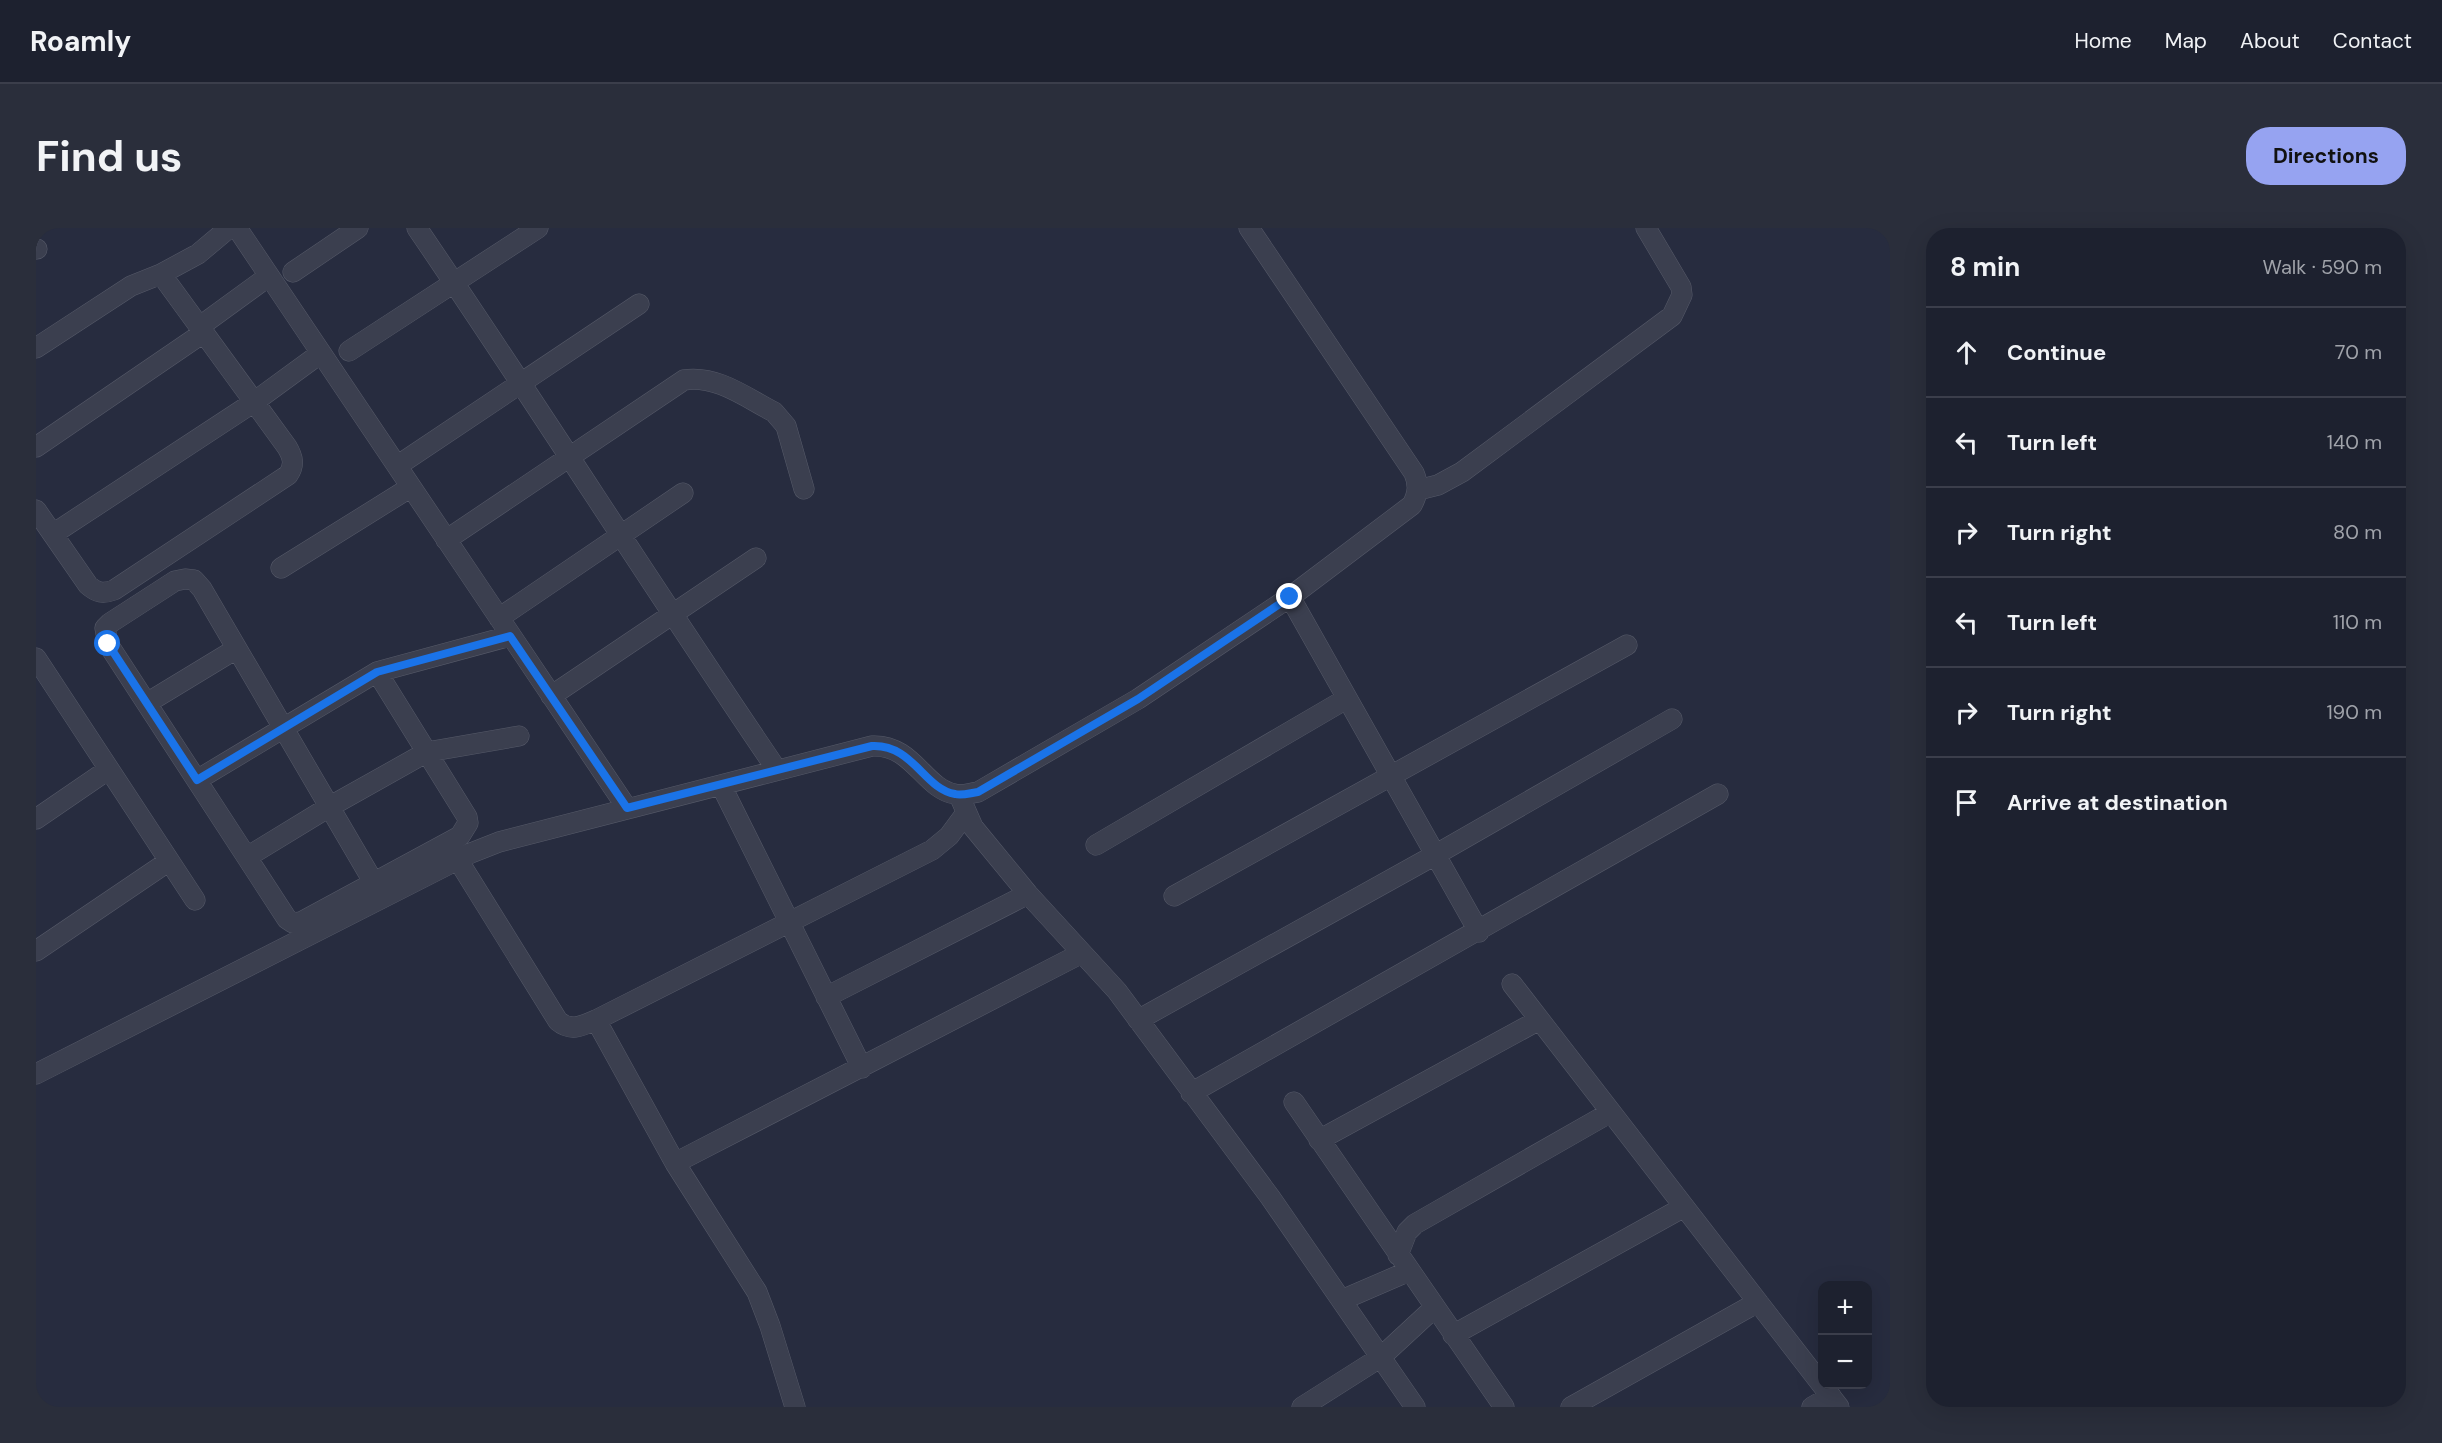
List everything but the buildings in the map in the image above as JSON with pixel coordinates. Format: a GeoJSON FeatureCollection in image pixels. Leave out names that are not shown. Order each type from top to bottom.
{"type":"FeatureCollection","features":[{"type":"Feature","properties":{"kind":"street"},"geometry":{"type":"LineString","coordinates":[[36,348],[132,286],[161,274],[198,254],[229,228]]}},
{"type":"Feature","properties":{"kind":"street"},"geometry":{"type":"LineString","coordinates":[[237,228],[627,808]]}},
{"type":"Feature","properties":{"kind":"street"},"geometry":{"type":"LineString","coordinates":[[292,272],[358,228]]}},
{"type":"Feature","properties":{"kind":"street"},"geometry":{"type":"LineString","coordinates":[[417,228],[777,770]]}},
{"type":"Feature","properties":{"kind":"street"},"geometry":{"type":"LineString","coordinates":[[349,351],[538,228]]}},
{"type":"Feature","properties":{"kind":"street"},"geometry":{"type":"LineString","coordinates":[[458,860],[558,1021],[572,1028],[582,1027],[932,849],[949,836],[962,804],[978,792],[1138,699],[1290,597],[1412,505],[1418,490],[1414,473],[1249,228]]}},
{"type":"Feature","properties":{"kind":"street"},"geometry":{"type":"LineString","coordinates":[[1418,490],[1438,485],[1462,472],[1672,316],[1682,295],[1681,287],[1646,228]]}},
{"type":"Feature","properties":{"kind":"street"},"geometry":{"type":"LineString","coordinates":[[36,510],[93,590],[106,593],[114,590],[288,475],[292,469],[292,455],[288,447],[161,274]]}},
{"type":"Feature","properties":{"kind":"street"},"geometry":{"type":"LineString","coordinates":[[36,447],[201,330],[269,276]]}},
{"type":"Feature","properties":{"kind":"street"},"geometry":{"type":"LineString","coordinates":[[397,466],[639,304]]}},
{"type":"Feature","properties":{"kind":"street"},"geometry":{"type":"LineString","coordinates":[[53,534],[254,402],[321,353]]}},
{"type":"Feature","properties":{"kind":"street"},"geometry":{"type":"LineString","coordinates":[[446,540],[684,380],[704,378],[713,380],[774,412],[781,418],[786,426],[804,489]]}},
{"type":"Feature","properties":{"kind":"street"},"geometry":{"type":"LineString","coordinates":[[281,568],[411,487]]}},
{"type":"Feature","properties":{"kind":"street"},"geometry":{"type":"LineString","coordinates":[[499,618],[683,493]]}},
{"type":"Feature","properties":{"kind":"street"},"geometry":{"type":"LineString","coordinates":[[551,696],[756,558]]}},
{"type":"Feature","properties":{"kind":"street"},"geometry":{"type":"LineString","coordinates":[[374,883],[194,580],[175,581],[105,628],[108,644],[287,919],[293,923],[301,922],[374,883],[460,836],[468,823],[467,817],[377,672]]}},
{"type":"Feature","properties":{"kind":"street"},"geometry":{"type":"LineString","coordinates":[[1290,597],[1479,932]]}},
{"type":"Feature","properties":{"kind":"street"},"geometry":{"type":"LineString","coordinates":[[197,780],[377,672],[510,636]]}},
{"type":"Feature","properties":{"kind":"street"},"geometry":{"type":"LineString","coordinates":[[1174,896],[1627,645]]}},
{"type":"Feature","properties":{"kind":"street"},"geometry":{"type":"LineString","coordinates":[[147,703],[236,649]]}},
{"type":"Feature","properties":{"kind":"street"},"geometry":{"type":"LineString","coordinates":[[36,657],[43,685],[109,769],[195,900]]}},
{"type":"Feature","properties":{"kind":"street"},"geometry":{"type":"LineString","coordinates":[[1096,845],[1346,699]]}},
{"type":"Feature","properties":{"kind":"street"},"geometry":{"type":"LineString","coordinates":[[1138,1020],[1435,855],[1672,718]]}},
{"type":"Feature","properties":{"kind":"street"},"geometry":{"type":"LineString","coordinates":[[247,857],[328,807],[427,752],[519,736]]}},
{"type":"Feature","properties":{"kind":"street"},"geometry":{"type":"LineString","coordinates":[[36,1074],[458,860],[499,842],[882,745],[899,752],[962,804],[973,827],[1028,894],[1117,991],[1270,1197],[1415,1407]]}},
{"type":"Feature","properties":{"kind":"street"},"geometry":{"type":"LineString","coordinates":[[36,819],[109,769]]}},
{"type":"Feature","properties":{"kind":"street"},"geometry":{"type":"LineString","coordinates":[[721,785],[862,1068]]}},
{"type":"Feature","properties":{"kind":"street"},"geometry":{"type":"LineString","coordinates":[[1191,1093],[1479,932],[1718,794]]}},
{"type":"Feature","properties":{"kind":"street"},"geometry":{"type":"LineString","coordinates":[[36,951],[169,861]]}},
{"type":"Feature","properties":{"kind":"street"},"geometry":{"type":"LineString","coordinates":[[826,997],[1028,894]]}},
{"type":"Feature","properties":{"kind":"street"},"geometry":{"type":"LineString","coordinates":[[675,1163],[1082,953]]}},
{"type":"Feature","properties":{"kind":"street"},"geometry":{"type":"LineString","coordinates":[[1512,984],[1835,1402],[1812,1407]]}},
{"type":"Feature","properties":{"kind":"street"},"geometry":{"type":"LineString","coordinates":[[596,1020],[675,1163],[757,1292],[795,1407]]}},
{"type":"Feature","properties":{"kind":"street"},"geometry":{"type":"LineString","coordinates":[[1319,1140],[1539,1020]]}},
{"type":"Feature","properties":{"kind":"street"},"geometry":{"type":"LineString","coordinates":[[1294,1102],[1504,1407]]}},
{"type":"Feature","properties":{"kind":"street"},"geometry":{"type":"LineString","coordinates":[[1403,1263],[1407,1232],[1414,1224],[1611,1112]]}},
{"type":"Feature","properties":{"kind":"street"},"geometry":{"type":"LineString","coordinates":[[1454,1335],[1684,1207]]}},
{"type":"Feature","properties":{"kind":"street"},"geometry":{"type":"LineString","coordinates":[[1342,1300],[1403,1263]]}},
{"type":"Feature","properties":{"kind":"street"},"geometry":{"type":"LineString","coordinates":[[1571,1407],[1758,1302]]}},
{"type":"Feature","properties":{"kind":"street"},"geometry":{"type":"LineString","coordinates":[[1302,1407],[1381,1357],[1434,1308]]}},
{"type":"Feature","properties":{"kind":"route"},"geometry":{"type":"LineString","coordinates":[[108,644],[197,780],[377,672],[510,636],[627,808],[882,745],[892,747],[946,791],[959,795],[978,792],[1138,699],[1290,597]]}}]}
